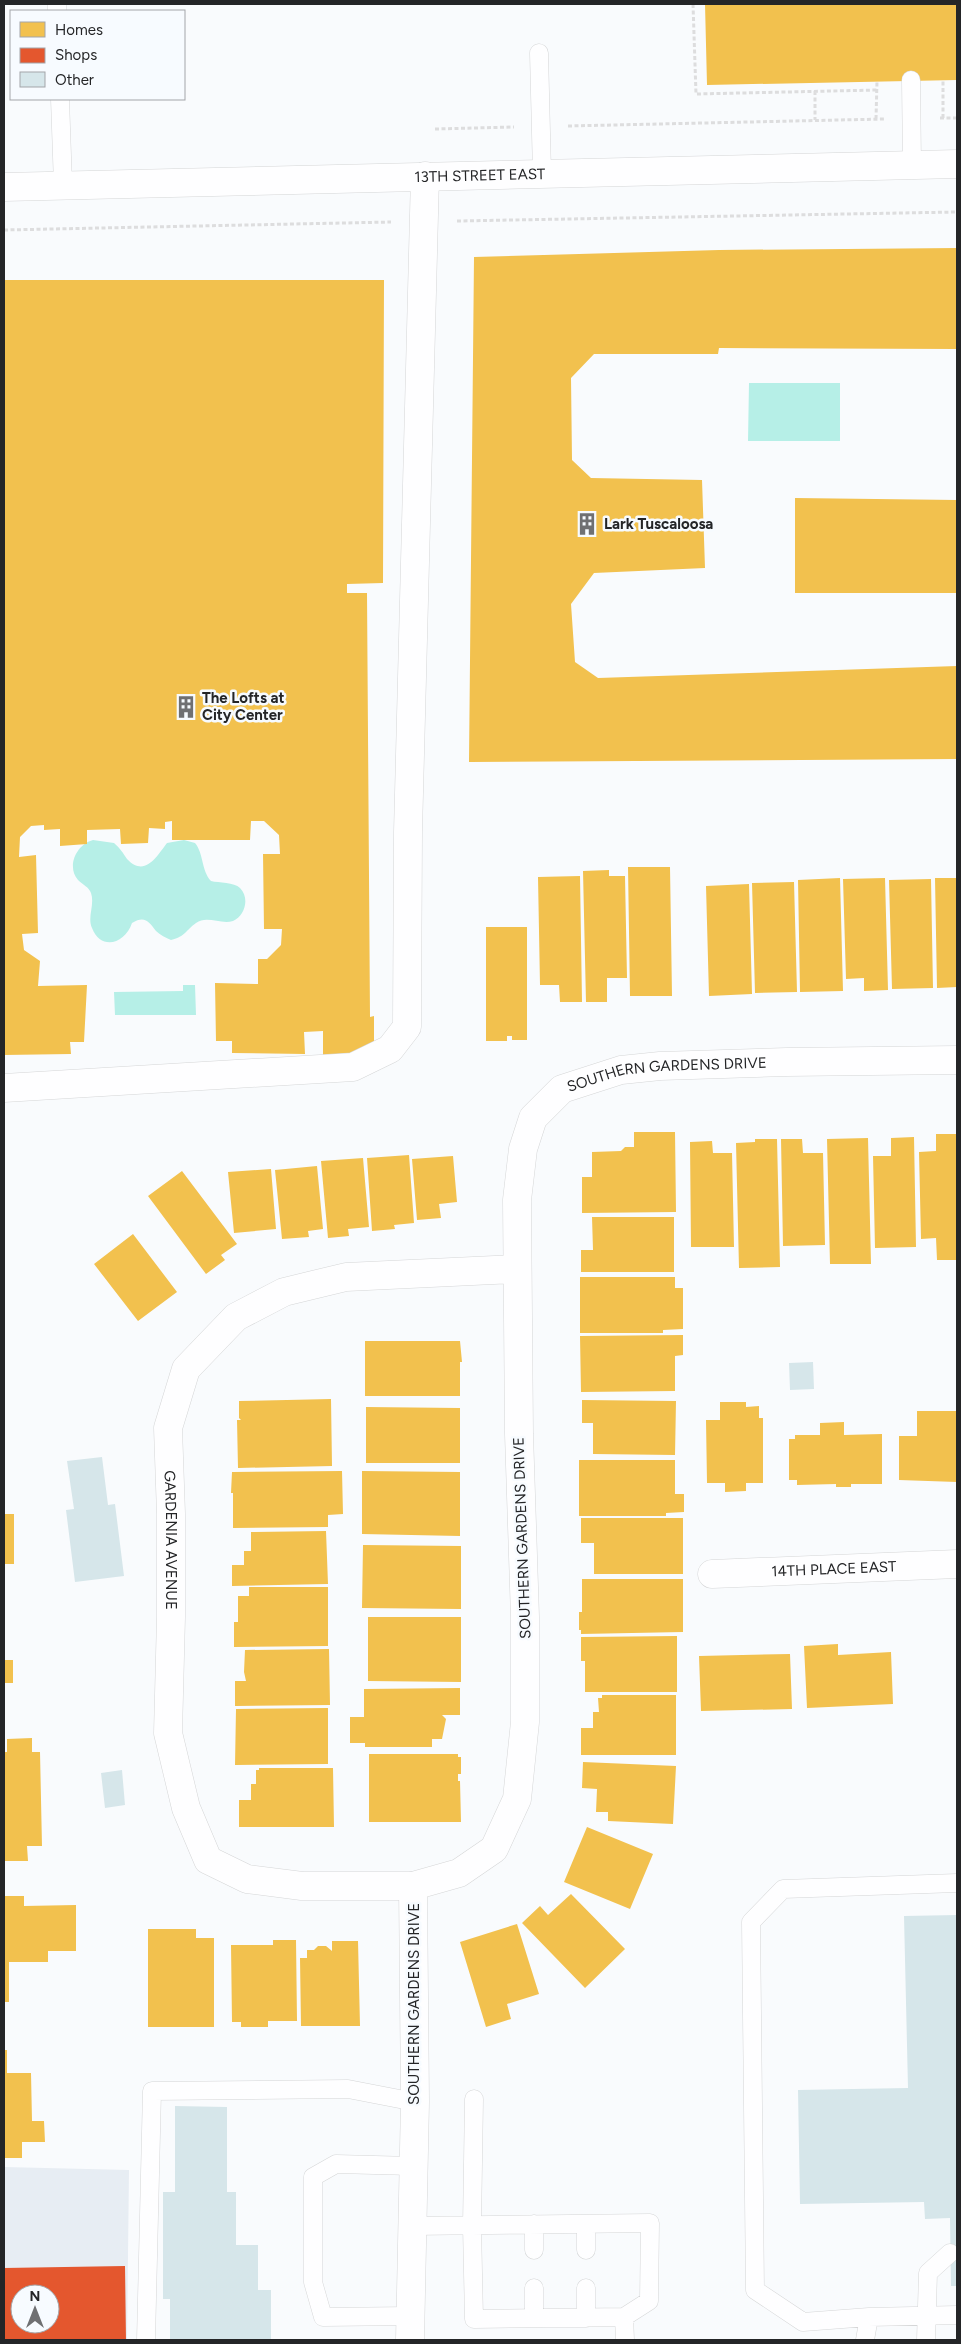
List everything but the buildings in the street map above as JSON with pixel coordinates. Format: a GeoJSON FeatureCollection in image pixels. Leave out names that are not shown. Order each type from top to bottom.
{"type":"FeatureCollection","features":[{"type":"Feature","properties":{"kind":"street","name":"13TH STREET EAST"},"geometry":{"type":"LineString","coordinates":[[4,187],[957,164]]}},
{"type":"Feature","properties":{"kind":"street"},"geometry":{"type":"LineString","coordinates":[[4,1088],[353,1067],[390,1049],[407,1028],[408,832],[424,176]]}},
{"type":"Feature","properties":{"kind":"street","name":"SOUTHERN GARDENS DRIVE"},"geometry":{"type":"LineString","coordinates":[[410,2328],[415,2102],[413,1886],[459,1873],[494,1849],[517,1799],[525,1722],[525,1617],[517,1200],[523,1149],[533,1118],[562,1089],[621,1070],[660,1066],[957,1060]]}},
{"type":"Feature","properties":{"kind":"street","name":"GARDENIA AVENUE"},"geometry":{"type":"LineString","coordinates":[[413,1886],[302,1886],[247,1880],[208,1860],[186,1808],[168,1733],[171,1617],[171,1514],[168,1428],[186,1369],[236,1317],[284,1292],[346,1277],[517,1269]]}},
{"type":"Feature","properties":{"kind":"street","name":"14TH PLACE EAST"},"geometry":{"type":"LineString","coordinates":[[712,1574],[957,1564]]}},
{"type":"Feature","properties":{"kind":"lane"},"geometry":{"type":"LineString","coordinates":[[539,53],[542,173]]}},
{"type":"Feature","properties":{"kind":"lane"},"geometry":{"type":"LineString","coordinates":[[911,80],[912,165]]}},
{"type":"Feature","properties":{"kind":"lane"},"geometry":{"type":"LineString","coordinates":[[60,100],[63,185]]}},
{"type":"Feature","properties":{"kind":"lane"},"geometry":{"type":"LineString","coordinates":[[957,1883],[783,1889],[751,1922],[755,2290],[803,2322],[869,2317],[957,2315]]}},
{"type":"Feature","properties":{"kind":"lane"},"geometry":{"type":"LineString","coordinates":[[146,2340],[152,2091],[348,2089],[415,2102]]}},
{"type":"Feature","properties":{"kind":"lane"},"geometry":{"type":"LineString","coordinates":[[412,2226],[472,2226],[650,2223],[648,2301],[624,2317],[474,2319],[472,2226],[474,2099]]}},
{"type":"Feature","properties":{"kind":"lane"},"geometry":{"type":"LineString","coordinates":[[410,2328],[323,2317],[313,2282],[313,2176],[336,2164],[413,2166]]}},
{"type":"Feature","properties":{"kind":"lane"},"geometry":{"type":"LineString","coordinates":[[534,2224],[534,2250]]}},
{"type":"Feature","properties":{"kind":"lane"},"geometry":{"type":"LineString","coordinates":[[586,2224],[586,2250]]}},
{"type":"Feature","properties":{"kind":"lane"},"geometry":{"type":"LineString","coordinates":[[926,2340],[928,2273],[950,2253]]}},
{"type":"Feature","properties":{"kind":"lane"},"geometry":{"type":"LineString","coordinates":[[534,2288],[534,2318]]}},
{"type":"Feature","properties":{"kind":"lane"},"geometry":{"type":"LineString","coordinates":[[586,2288],[586,2318]]}},
{"type":"Feature","properties":{"kind":"lane"},"geometry":{"type":"LineString","coordinates":[[624,2317],[625,2340]]}},
{"type":"Feature","properties":{"kind":"lane"},"geometry":{"type":"LineString","coordinates":[[865,2340],[869,2317]]}},
{"type":"Feature","properties":{"kind":"path"},"geometry":{"type":"LineString","coordinates":[[693,4],[696,94],[877,90]]}},
{"type":"Feature","properties":{"kind":"path"},"geometry":{"type":"LineString","coordinates":[[943,80],[943,118]]}},
{"type":"Feature","properties":{"kind":"path"},"geometry":{"type":"LineString","coordinates":[[876,119],[877,81]]}},
{"type":"Feature","properties":{"kind":"path"},"geometry":{"type":"LineString","coordinates":[[815,91],[815,120]]}},
{"type":"Feature","properties":{"kind":"path"},"geometry":{"type":"LineString","coordinates":[[435,129],[957,118]]}},
{"type":"Feature","properties":{"kind":"path"},"geometry":{"type":"LineString","coordinates":[[4,230],[957,212]]}},
{"type":"Feature","properties":{"kind":"shaded area"},"geometry":{"type":"Polygon","coordinates":[[[749,383],[840,383],[840,441],[748,441],[749,383]]]}},
{"type":"Feature","properties":{"kind":"shaded area"},"geometry":{"type":"Polygon","coordinates":[[[93,840],[114,843],[127,859],[139,866],[145,866],[155,859],[167,843],[184,840],[195,843],[211,881],[237,886],[243,892],[245,906],[243,911],[233,921],[200,921],[183,935],[171,940],[163,936],[146,921],[140,920],[132,923],[129,930],[119,940],[107,942],[101,940],[96,935],[91,924],[91,893],[78,880],[73,868],[73,862],[78,851],[87,842],[93,840]]]}},
{"type":"Feature","properties":{"kind":"shaded area"},"geometry":{"type":"Polygon","coordinates":[[[183,985],[195,985],[196,1015],[115,1015],[114,992],[183,991],[183,985]]]}},
{"type":"Feature","properties":{"kind":"shaded area"},"geometry":{"type":"Polygon","coordinates":[[[4,2167],[129,2170],[127,2340],[4,2340],[4,2167]]]}},
{"type":"Feature","properties":{"kind":"place","name":"Lark Tuscaloosa"},"geometry":{"type":"Point","coordinates":[587,524]}},
{"type":"Feature","properties":{"kind":"place","name":"The Lofts at City Center"},"geometry":{"type":"Point","coordinates":[186,707]}}]}
